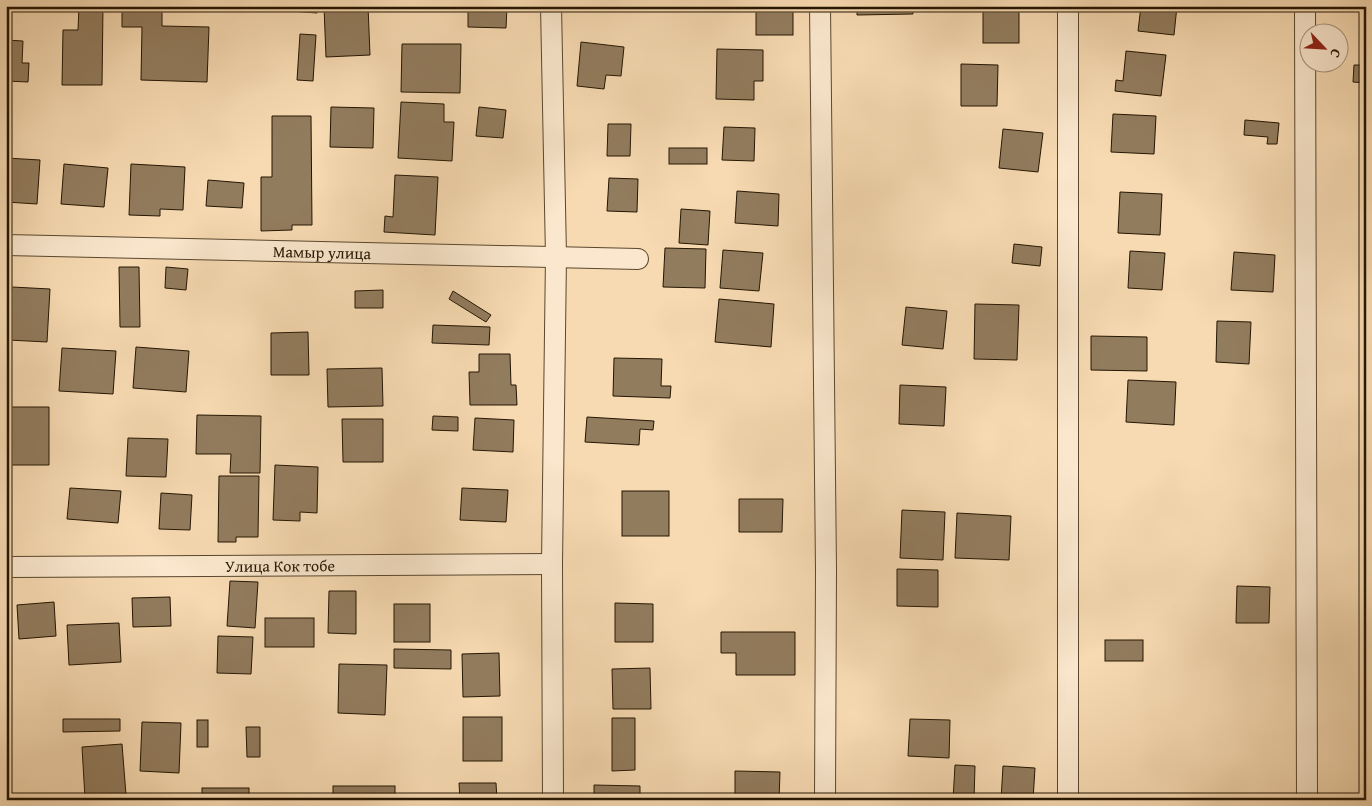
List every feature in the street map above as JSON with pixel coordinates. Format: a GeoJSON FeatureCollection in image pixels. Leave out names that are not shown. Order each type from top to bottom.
{"type":"FeatureCollection","features":[{"type":"Feature","properties":{"kind":"street"},"geometry":{"type":"LineString","coordinates":[[551,6],[556,256],[552,564],[553,800]]}},
{"type":"Feature","properties":{"kind":"street"},"geometry":{"type":"LineString","coordinates":[[820,6],[826,570],[825,800]]}},
{"type":"Feature","properties":{"kind":"street"},"geometry":{"type":"LineString","coordinates":[[1068,6],[1068,800]]}},
{"type":"Feature","properties":{"kind":"street"},"geometry":{"type":"LineString","coordinates":[[1305,6],[1307,800]]}},
{"type":"Feature","properties":{"kind":"street","name":"Мамыр улица"},"geometry":{"type":"LineString","coordinates":[[6,245],[638,259]]}},
{"type":"Feature","properties":{"kind":"street","name":"Улица Кок тобе"},"geometry":{"type":"LineString","coordinates":[[6,567],[552,564]]}},
{"type":"Feature","properties":{"kind":"building"},"geometry":{"type":"Polygon","coordinates":[[[79,6],[103,6],[102,85],[62,85],[63,30],[78,30],[79,6]]]}},
{"type":"Feature","properties":{"kind":"building"},"geometry":{"type":"Polygon","coordinates":[[[122,6],[162,6],[162,26],[209,27],[207,82],[141,80],[142,27],[122,27],[122,6]]]}},
{"type":"Feature","properties":{"kind":"building"},"geometry":{"type":"Polygon","coordinates":[[[278,6],[317,6],[317,13],[278,10],[278,6]]]}},
{"type":"Feature","properties":{"kind":"building"},"geometry":{"type":"Polygon","coordinates":[[[368,6],[370,55],[326,57],[324,7],[368,6]]]}},
{"type":"Feature","properties":{"kind":"building"},"geometry":{"type":"Polygon","coordinates":[[[468,6],[507,6],[506,28],[468,27],[468,6]]]}},
{"type":"Feature","properties":{"kind":"building"},"geometry":{"type":"Polygon","coordinates":[[[756,6],[793,6],[793,35],[756,35],[756,6]]]}},
{"type":"Feature","properties":{"kind":"building"},"geometry":{"type":"Polygon","coordinates":[[[857,6],[913,6],[913,14],[857,15],[857,6]]]}},
{"type":"Feature","properties":{"kind":"building"},"geometry":{"type":"Polygon","coordinates":[[[983,6],[1019,6],[1019,43],[983,43],[983,6]]]}},
{"type":"Feature","properties":{"kind":"building"},"geometry":{"type":"Polygon","coordinates":[[[1141,6],[1177,6],[1174,35],[1138,31],[1141,6]]]}},
{"type":"Feature","properties":{"kind":"building"},"geometry":{"type":"Polygon","coordinates":[[[300,34],[316,35],[313,81],[297,80],[300,34]]]}},
{"type":"Feature","properties":{"kind":"building"},"geometry":{"type":"Polygon","coordinates":[[[6,40],[23,41],[22,63],[29,63],[28,82],[6,81],[6,40]]]}},
{"type":"Feature","properties":{"kind":"building"},"geometry":{"type":"Polygon","coordinates":[[[581,42],[624,47],[621,76],[606,75],[604,89],[577,86],[581,42]]]}},
{"type":"Feature","properties":{"kind":"building"},"geometry":{"type":"Polygon","coordinates":[[[402,44],[461,44],[460,93],[401,92],[402,44]]]}},
{"type":"Feature","properties":{"kind":"building"},"geometry":{"type":"Polygon","coordinates":[[[717,49],[763,50],[763,81],[754,81],[754,100],[716,99],[717,49]]]}},
{"type":"Feature","properties":{"kind":"building"},"geometry":{"type":"Polygon","coordinates":[[[1126,51],[1166,55],[1161,96],[1115,91],[1116,80],[1123,81],[1126,51]]]}},
{"type":"Feature","properties":{"kind":"building"},"geometry":{"type":"Polygon","coordinates":[[[961,64],[998,65],[997,106],[961,106],[961,64]]]}},
{"type":"Feature","properties":{"kind":"building"},"geometry":{"type":"Polygon","coordinates":[[[1354,65],[1366,65],[1366,83],[1353,82],[1354,65]]]}},
{"type":"Feature","properties":{"kind":"building"},"geometry":{"type":"Polygon","coordinates":[[[401,102],[444,104],[444,122],[454,122],[452,161],[398,158],[401,102]]]}},
{"type":"Feature","properties":{"kind":"building"},"geometry":{"type":"Polygon","coordinates":[[[331,107],[374,108],[373,148],[330,147],[331,107]]]}},
{"type":"Feature","properties":{"kind":"building"},"geometry":{"type":"Polygon","coordinates":[[[479,107],[506,110],[503,138],[476,136],[479,107]]]}},
{"type":"Feature","properties":{"kind":"building"},"geometry":{"type":"Polygon","coordinates":[[[1113,114],[1156,116],[1154,154],[1111,152],[1113,114]]]}},
{"type":"Feature","properties":{"kind":"building"},"geometry":{"type":"Polygon","coordinates":[[[272,116],[311,116],[312,225],[292,225],[292,230],[261,231],[261,177],[272,177],[272,116]]]}},
{"type":"Feature","properties":{"kind":"building"},"geometry":{"type":"Polygon","coordinates":[[[1245,120],[1279,123],[1277,144],[1267,144],[1268,137],[1244,135],[1245,120]]]}},
{"type":"Feature","properties":{"kind":"building"},"geometry":{"type":"Polygon","coordinates":[[[608,124],[631,124],[630,156],[607,156],[608,124]]]}},
{"type":"Feature","properties":{"kind":"building"},"geometry":{"type":"Polygon","coordinates":[[[724,127],[755,128],[754,161],[722,160],[724,127]]]}},
{"type":"Feature","properties":{"kind":"building"},"geometry":{"type":"Polygon","coordinates":[[[1003,129],[1043,133],[1038,172],[999,168],[1003,129]]]}},
{"type":"Feature","properties":{"kind":"building"},"geometry":{"type":"Polygon","coordinates":[[[669,148],[707,148],[707,164],[669,164],[669,148]]]}},
{"type":"Feature","properties":{"kind":"building"},"geometry":{"type":"Polygon","coordinates":[[[6,158],[40,160],[37,204],[6,202],[6,158]]]}},
{"type":"Feature","properties":{"kind":"building"},"geometry":{"type":"Polygon","coordinates":[[[64,164],[108,168],[104,207],[61,204],[64,164]]]}},
{"type":"Feature","properties":{"kind":"building"},"geometry":{"type":"Polygon","coordinates":[[[131,164],[185,167],[183,210],[160,209],[160,216],[129,215],[131,164]]]}},
{"type":"Feature","properties":{"kind":"building"},"geometry":{"type":"Polygon","coordinates":[[[395,175],[438,177],[435,235],[384,232],[385,216],[393,217],[395,175]]]}},
{"type":"Feature","properties":{"kind":"building"},"geometry":{"type":"Polygon","coordinates":[[[609,178],[638,179],[637,212],[607,211],[609,178]]]}},
{"type":"Feature","properties":{"kind":"building"},"geometry":{"type":"Polygon","coordinates":[[[208,180],[244,183],[242,208],[206,206],[208,180]]]}},
{"type":"Feature","properties":{"kind":"building"},"geometry":{"type":"Polygon","coordinates":[[[737,191],[779,194],[778,226],[735,223],[737,191]]]}},
{"type":"Feature","properties":{"kind":"building"},"geometry":{"type":"Polygon","coordinates":[[[1120,192],[1162,194],[1160,235],[1118,233],[1120,192]]]}},
{"type":"Feature","properties":{"kind":"building"},"geometry":{"type":"Polygon","coordinates":[[[681,209],[710,211],[708,245],[679,243],[681,209]]]}},
{"type":"Feature","properties":{"kind":"building"},"geometry":{"type":"Polygon","coordinates":[[[1014,244],[1042,247],[1040,266],[1012,263],[1014,244]]]}},
{"type":"Feature","properties":{"kind":"building"},"geometry":{"type":"Polygon","coordinates":[[[665,248],[706,249],[705,288],[663,287],[665,248]]]}},
{"type":"Feature","properties":{"kind":"building"},"geometry":{"type":"Polygon","coordinates":[[[723,250],[763,253],[759,291],[720,288],[723,250]]]}},
{"type":"Feature","properties":{"kind":"building"},"geometry":{"type":"Polygon","coordinates":[[[1130,251],[1165,253],[1162,290],[1128,288],[1130,251]]]}},
{"type":"Feature","properties":{"kind":"building"},"geometry":{"type":"Polygon","coordinates":[[[1234,252],[1275,255],[1273,292],[1231,290],[1234,252]]]}},
{"type":"Feature","properties":{"kind":"building"},"geometry":{"type":"Polygon","coordinates":[[[119,267],[139,267],[140,327],[120,327],[119,267]]]}},
{"type":"Feature","properties":{"kind":"building"},"geometry":{"type":"Polygon","coordinates":[[[166,267],[188,269],[186,290],[165,288],[166,267]]]}},
{"type":"Feature","properties":{"kind":"building"},"geometry":{"type":"Polygon","coordinates":[[[12,287],[50,289],[47,342],[8,340],[12,287]]]}},
{"type":"Feature","properties":{"kind":"building"},"geometry":{"type":"Polygon","coordinates":[[[383,290],[383,308],[355,308],[355,291],[383,290]]]}},
{"type":"Feature","properties":{"kind":"building"},"geometry":{"type":"Polygon","coordinates":[[[453,291],[491,315],[486,322],[449,299],[453,291]]]}},
{"type":"Feature","properties":{"kind":"building"},"geometry":{"type":"Polygon","coordinates":[[[719,299],[774,304],[771,347],[715,342],[719,299]]]}},
{"type":"Feature","properties":{"kind":"building"},"geometry":{"type":"Polygon","coordinates":[[[975,304],[1019,305],[1017,360],[974,359],[975,304]]]}},
{"type":"Feature","properties":{"kind":"building"},"geometry":{"type":"Polygon","coordinates":[[[906,307],[947,311],[943,349],[902,345],[906,307]]]}},
{"type":"Feature","properties":{"kind":"building"},"geometry":{"type":"Polygon","coordinates":[[[1217,321],[1251,322],[1249,364],[1216,362],[1217,321]]]}},
{"type":"Feature","properties":{"kind":"building"},"geometry":{"type":"Polygon","coordinates":[[[433,325],[490,327],[489,345],[432,343],[433,325]]]}},
{"type":"Feature","properties":{"kind":"building"},"geometry":{"type":"Polygon","coordinates":[[[308,332],[309,375],[271,375],[271,333],[308,332]]]}},
{"type":"Feature","properties":{"kind":"building"},"geometry":{"type":"Polygon","coordinates":[[[1091,336],[1147,337],[1147,371],[1091,370],[1091,336]]]}},
{"type":"Feature","properties":{"kind":"building"},"geometry":{"type":"Polygon","coordinates":[[[136,347],[189,351],[186,392],[133,388],[136,347]]]}},
{"type":"Feature","properties":{"kind":"building"},"geometry":{"type":"Polygon","coordinates":[[[62,348],[116,351],[113,394],[59,391],[62,348]]]}},
{"type":"Feature","properties":{"kind":"building"},"geometry":{"type":"Polygon","coordinates":[[[479,354],[510,354],[511,385],[516,385],[517,405],[470,405],[469,372],[479,372],[479,354]]]}},
{"type":"Feature","properties":{"kind":"building"},"geometry":{"type":"Polygon","coordinates":[[[614,358],[662,359],[661,386],[671,386],[670,398],[613,396],[614,358]]]}},
{"type":"Feature","properties":{"kind":"building"},"geometry":{"type":"Polygon","coordinates":[[[382,368],[383,406],[328,407],[327,369],[382,368]]]}},
{"type":"Feature","properties":{"kind":"building"},"geometry":{"type":"Polygon","coordinates":[[[1128,380],[1176,382],[1174,425],[1126,422],[1128,380]]]}},
{"type":"Feature","properties":{"kind":"building"},"geometry":{"type":"Polygon","coordinates":[[[900,385],[946,387],[944,426],[899,424],[900,385]]]}},
{"type":"Feature","properties":{"kind":"building"},"geometry":{"type":"Polygon","coordinates":[[[10,407],[49,407],[49,465],[9,465],[10,407]]]}},
{"type":"Feature","properties":{"kind":"building"},"geometry":{"type":"Polygon","coordinates":[[[197,415],[261,416],[260,473],[230,473],[231,454],[196,454],[197,415]]]}},
{"type":"Feature","properties":{"kind":"building"},"geometry":{"type":"Polygon","coordinates":[[[433,416],[458,417],[458,431],[432,430],[433,416]]]}},
{"type":"Feature","properties":{"kind":"building"},"geometry":{"type":"Polygon","coordinates":[[[587,417],[654,421],[653,430],[640,429],[639,445],[585,442],[587,417]]]}},
{"type":"Feature","properties":{"kind":"building"},"geometry":{"type":"Polygon","coordinates":[[[475,418],[514,420],[513,452],[473,450],[475,418]]]}},
{"type":"Feature","properties":{"kind":"building"},"geometry":{"type":"Polygon","coordinates":[[[342,419],[383,419],[383,462],[343,462],[342,419]]]}},
{"type":"Feature","properties":{"kind":"building"},"geometry":{"type":"Polygon","coordinates":[[[128,438],[168,439],[166,477],[126,476],[128,438]]]}},
{"type":"Feature","properties":{"kind":"building"},"geometry":{"type":"Polygon","coordinates":[[[275,465],[318,467],[317,513],[300,512],[300,521],[273,520],[275,465]]]}},
{"type":"Feature","properties":{"kind":"building"},"geometry":{"type":"Polygon","coordinates":[[[219,476],[259,476],[258,537],[236,537],[236,542],[218,542],[219,476]]]}},
{"type":"Feature","properties":{"kind":"building"},"geometry":{"type":"Polygon","coordinates":[[[70,488],[121,491],[118,523],[67,519],[70,488]]]}},
{"type":"Feature","properties":{"kind":"building"},"geometry":{"type":"Polygon","coordinates":[[[462,488],[508,490],[506,522],[460,520],[462,488]]]}},
{"type":"Feature","properties":{"kind":"building"},"geometry":{"type":"Polygon","coordinates":[[[622,491],[669,491],[669,536],[622,536],[622,491]]]}},
{"type":"Feature","properties":{"kind":"building"},"geometry":{"type":"Polygon","coordinates":[[[161,493],[192,495],[190,530],[159,529],[161,493]]]}},
{"type":"Feature","properties":{"kind":"building"},"geometry":{"type":"Polygon","coordinates":[[[739,499],[783,499],[782,532],[739,532],[739,499]]]}},
{"type":"Feature","properties":{"kind":"building"},"geometry":{"type":"Polygon","coordinates":[[[902,510],[945,512],[943,560],[900,558],[902,510]]]}},
{"type":"Feature","properties":{"kind":"building"},"geometry":{"type":"Polygon","coordinates":[[[957,513],[1011,516],[1009,560],[955,558],[957,513]]]}},
{"type":"Feature","properties":{"kind":"building"},"geometry":{"type":"Polygon","coordinates":[[[897,569],[938,570],[938,607],[897,606],[897,569]]]}},
{"type":"Feature","properties":{"kind":"building"},"geometry":{"type":"Polygon","coordinates":[[[230,581],[258,582],[255,628],[227,626],[230,581]]]}},
{"type":"Feature","properties":{"kind":"building"},"geometry":{"type":"Polygon","coordinates":[[[1237,586],[1270,587],[1269,623],[1236,623],[1237,586]]]}},
{"type":"Feature","properties":{"kind":"building"},"geometry":{"type":"Polygon","coordinates":[[[329,591],[356,591],[356,634],[328,633],[329,591]]]}},
{"type":"Feature","properties":{"kind":"building"},"geometry":{"type":"Polygon","coordinates":[[[170,597],[171,626],[133,627],[132,598],[170,597]]]}},
{"type":"Feature","properties":{"kind":"building"},"geometry":{"type":"Polygon","coordinates":[[[54,602],[56,636],[19,639],[17,605],[54,602]]]}},
{"type":"Feature","properties":{"kind":"building"},"geometry":{"type":"Polygon","coordinates":[[[615,603],[653,604],[653,642],[615,642],[615,603]]]}},
{"type":"Feature","properties":{"kind":"building"},"geometry":{"type":"Polygon","coordinates":[[[394,604],[430,604],[430,642],[394,642],[394,604]]]}},
{"type":"Feature","properties":{"kind":"building"},"geometry":{"type":"Polygon","coordinates":[[[265,618],[314,618],[314,647],[265,647],[265,618]]]}},
{"type":"Feature","properties":{"kind":"building"},"geometry":{"type":"Polygon","coordinates":[[[119,623],[121,662],[69,665],[67,625],[119,623]]]}},
{"type":"Feature","properties":{"kind":"building"},"geometry":{"type":"Polygon","coordinates":[[[721,632],[795,632],[795,675],[736,675],[736,653],[721,653],[721,632]]]}},
{"type":"Feature","properties":{"kind":"building"},"geometry":{"type":"Polygon","coordinates":[[[218,636],[253,637],[251,674],[217,673],[218,636]]]}},
{"type":"Feature","properties":{"kind":"building"},"geometry":{"type":"Polygon","coordinates":[[[1105,640],[1143,640],[1143,661],[1105,661],[1105,640]]]}},
{"type":"Feature","properties":{"kind":"building"},"geometry":{"type":"Polygon","coordinates":[[[394,649],[451,650],[451,669],[394,668],[394,649]]]}},
{"type":"Feature","properties":{"kind":"building"},"geometry":{"type":"Polygon","coordinates":[[[499,653],[500,696],[463,697],[462,654],[499,653]]]}},
{"type":"Feature","properties":{"kind":"building"},"geometry":{"type":"Polygon","coordinates":[[[339,664],[387,665],[385,715],[338,713],[339,664]]]}},
{"type":"Feature","properties":{"kind":"building"},"geometry":{"type":"Polygon","coordinates":[[[650,668],[651,709],[613,709],[612,669],[650,668]]]}},
{"type":"Feature","properties":{"kind":"building"},"geometry":{"type":"Polygon","coordinates":[[[463,717],[502,717],[502,761],[463,761],[463,717]]]}},
{"type":"Feature","properties":{"kind":"building"},"geometry":{"type":"Polygon","coordinates":[[[612,718],[635,718],[635,770],[612,771],[612,718]]]}},
{"type":"Feature","properties":{"kind":"building"},"geometry":{"type":"Polygon","coordinates":[[[63,719],[120,719],[120,731],[63,732],[63,719]]]}},
{"type":"Feature","properties":{"kind":"building"},"geometry":{"type":"Polygon","coordinates":[[[910,719],[950,720],[949,758],[908,756],[910,719]]]}},
{"type":"Feature","properties":{"kind":"building"},"geometry":{"type":"Polygon","coordinates":[[[197,720],[208,720],[208,747],[197,747],[197,720]]]}},
{"type":"Feature","properties":{"kind":"building"},"geometry":{"type":"Polygon","coordinates":[[[142,722],[181,723],[179,773],[140,771],[142,722]]]}},
{"type":"Feature","properties":{"kind":"building"},"geometry":{"type":"Polygon","coordinates":[[[246,727],[260,727],[260,757],[247,757],[246,727]]]}},
{"type":"Feature","properties":{"kind":"building"},"geometry":{"type":"Polygon","coordinates":[[[122,744],[126,795],[85,798],[82,747],[122,744]]]}},
{"type":"Feature","properties":{"kind":"building"},"geometry":{"type":"Polygon","coordinates":[[[955,765],[975,766],[974,800],[953,800],[955,765]]]}},
{"type":"Feature","properties":{"kind":"building"},"geometry":{"type":"Polygon","coordinates":[[[1003,766],[1035,768],[1033,800],[1001,800],[1003,766]]]}},
{"type":"Feature","properties":{"kind":"building"},"geometry":{"type":"Polygon","coordinates":[[[735,771],[780,772],[779,800],[735,800],[735,771]]]}},
{"type":"Feature","properties":{"kind":"building"},"geometry":{"type":"Polygon","coordinates":[[[459,783],[496,783],[497,800],[460,800],[459,783]]]}},
{"type":"Feature","properties":{"kind":"building"},"geometry":{"type":"Polygon","coordinates":[[[594,785],[640,786],[640,800],[594,800],[594,785]]]}},
{"type":"Feature","properties":{"kind":"building"},"geometry":{"type":"Polygon","coordinates":[[[333,786],[395,786],[395,800],[333,800],[333,786]]]}},
{"type":"Feature","properties":{"kind":"building"},"geometry":{"type":"Polygon","coordinates":[[[202,788],[249,788],[249,800],[202,800],[202,788]]]}},
{"type":"Feature","properties":{"kind":"building"},"geometry":{"type":"Polygon","coordinates":[[[309,795],[324,796],[324,800],[308,800],[309,795]]]}}]}
